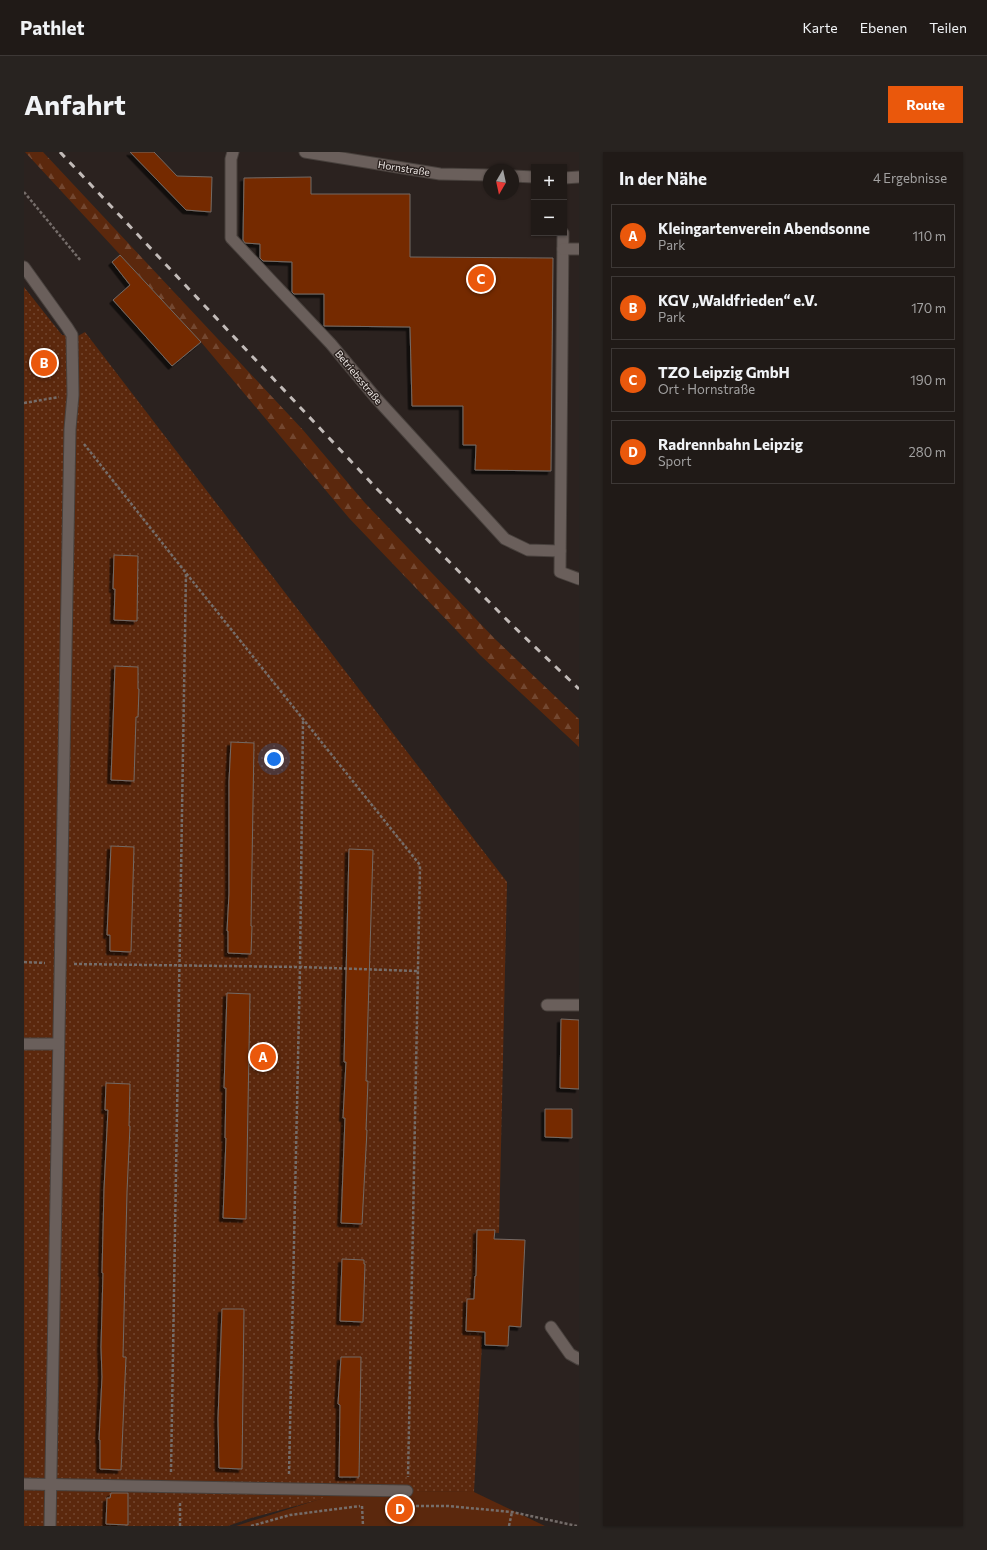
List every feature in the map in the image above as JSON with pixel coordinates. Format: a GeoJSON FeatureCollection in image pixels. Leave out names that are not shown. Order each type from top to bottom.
{"type":"FeatureCollection","features":[{"type":"Feature","properties":{"kind":"street","name":"Betriebsstraße"},"geometry":{"type":"LineString","coordinates":[[232,152],[231,238],[331,344],[376,398],[505,539],[528,550],[560,551]]}},
{"type":"Feature","properties":{"kind":"street","name":"Hornstraße"},"geometry":{"type":"LineString","coordinates":[[305,152],[440,174],[483,175]]}},
{"type":"Feature","properties":{"kind":"street"},"geometry":{"type":"LineString","coordinates":[[519,176],[531,177]]}},
{"type":"Feature","properties":{"kind":"street"},"geometry":{"type":"LineString","coordinates":[[567,178],[579,177]]}},
{"type":"Feature","properties":{"kind":"street"},"geometry":{"type":"LineString","coordinates":[[563,236],[560,572],[579,579]]}},
{"type":"Feature","properties":{"kind":"street"},"geometry":{"type":"LineString","coordinates":[[563,249],[579,249]]}},
{"type":"Feature","properties":{"kind":"street"},"geometry":{"type":"LineString","coordinates":[[24,267],[72,335],[73,395],[70,429],[50,1526]]}},
{"type":"Feature","properties":{"kind":"street"},"geometry":{"type":"LineString","coordinates":[[547,1004],[579,1005]]}},
{"type":"Feature","properties":{"kind":"street"},"geometry":{"type":"LineString","coordinates":[[24,1044],[58,1044]]}},
{"type":"Feature","properties":{"kind":"street"},"geometry":{"type":"LineString","coordinates":[[551,1327],[570,1354],[579,1359]]}},
{"type":"Feature","properties":{"kind":"street"},"geometry":{"type":"LineString","coordinates":[[24,1484],[407,1491]]}},
{"type":"Feature","properties":{"kind":"path"},"geometry":{"type":"LineString","coordinates":[[24,192],[81,261]]}},
{"type":"Feature","properties":{"kind":"path"},"geometry":{"type":"LineString","coordinates":[[24,403],[73,395]]}},
{"type":"Feature","properties":{"kind":"path"},"geometry":{"type":"LineString","coordinates":[[70,429],[75,433],[420,864],[407,1491]]}},
{"type":"Feature","properties":{"kind":"path"},"geometry":{"type":"LineString","coordinates":[[180,1526],[175,1487],[180,964],[186,573]]}},
{"type":"Feature","properties":{"kind":"path"},"geometry":{"type":"LineString","coordinates":[[289,1489],[300,967],[303,719]]}},
{"type":"Feature","properties":{"kind":"path"},"geometry":{"type":"LineString","coordinates":[[24,962],[180,964],[418,971]]}},
{"type":"Feature","properties":{"kind":"path"},"geometry":{"type":"LineString","coordinates":[[251,1526],[290,1515],[362,1506],[363,1526]]}},
{"type":"Feature","properties":{"kind":"path"},"geometry":{"type":"LineString","coordinates":[[409,1506],[448,1506],[512,1512],[577,1526]]}},
{"type":"Feature","properties":{"kind":"path"},"geometry":{"type":"LineString","coordinates":[[509,1526],[512,1512]]}},
{"type":"Feature","properties":{"kind":"green space"},"geometry":{"type":"Polygon","coordinates":[[[25,152],[43,152],[303,430],[365,503],[495,639],[579,719],[579,747],[480,655],[349,518],[201,342],[25,152]]]}},
{"type":"Feature","properties":{"kind":"green space"},"geometry":{"type":"Polygon","coordinates":[[[24,287],[62,335],[78,336],[85,332],[507,882],[499,1233],[488,1232],[474,1492],[351,1491],[251,1518],[228,1526],[24,1526],[24,287]]]}},
{"type":"Feature","properties":{"kind":"green space"},"geometry":{"type":"Polygon","coordinates":[[[348,1490],[474,1492],[545,1526],[236,1526],[348,1490]]]}},
{"type":"Feature","properties":{"kind":"building"},"geometry":{"type":"Polygon","coordinates":[[[130,152],[154,152],[177,176],[212,177],[211,212],[186,210],[130,152]]]}},
{"type":"Feature","properties":{"kind":"building"},"geometry":{"type":"Polygon","coordinates":[[[311,177],[311,194],[410,194],[410,257],[553,258],[551,471],[475,470],[476,445],[463,445],[463,406],[412,406],[410,327],[324,326],[324,294],[294,294],[292,292],[292,262],[263,261],[260,258],[260,244],[245,243],[243,240],[244,178],[311,177]]]}},
{"type":"Feature","properties":{"kind":"building"},"geometry":{"type":"Polygon","coordinates":[[[120,255],[201,342],[172,366],[113,300],[130,285],[112,262],[120,255]]]}},
{"type":"Feature","properties":{"kind":"building"},"geometry":{"type":"Polygon","coordinates":[[[114,555],[138,556],[137,621],[114,620],[114,555]]]}},
{"type":"Feature","properties":{"kind":"building"},"geometry":{"type":"Polygon","coordinates":[[[115,666],[138,667],[139,689],[138,717],[136,717],[134,781],[111,780],[115,666]]]}},
{"type":"Feature","properties":{"kind":"building"},"geometry":{"type":"Polygon","coordinates":[[[231,742],[254,743],[251,954],[228,953],[229,781],[231,742]]]}},
{"type":"Feature","properties":{"kind":"building"},"geometry":{"type":"Polygon","coordinates":[[[111,846],[134,847],[131,952],[110,951],[110,935],[107,935],[111,846]]]}},
{"type":"Feature","properties":{"kind":"building"},"geometry":{"type":"Polygon","coordinates":[[[349,849],[373,850],[366,1081],[368,1081],[367,1130],[362,1224],[341,1223],[345,1118],[343,1118],[346,1062],[344,1062],[349,849]]]}},
{"type":"Feature","properties":{"kind":"building"},"geometry":{"type":"Polygon","coordinates":[[[227,993],[250,994],[246,1219],[223,1218],[226,1138],[226,1088],[224,1088],[227,993]]]}},
{"type":"Feature","properties":{"kind":"building"},"geometry":{"type":"Polygon","coordinates":[[[561,1019],[579,1020],[579,1089],[560,1088],[561,1019]]]}},
{"type":"Feature","properties":{"kind":"building"},"geometry":{"type":"Polygon","coordinates":[[[106,1083],[130,1084],[123,1357],[126,1357],[121,1470],[100,1469],[99,1440],[102,1377],[102,1273],[108,1110],[105,1110],[106,1083]]]}},
{"type":"Feature","properties":{"kind":"building"},"geometry":{"type":"Polygon","coordinates":[[[545,1109],[572,1109],[572,1138],[545,1137],[545,1109]]]}},
{"type":"Feature","properties":{"kind":"building"},"geometry":{"type":"Polygon","coordinates":[[[477,1230],[495,1230],[494,1239],[525,1240],[521,1327],[509,1326],[508,1346],[485,1345],[485,1332],[466,1331],[467,1299],[474,1299],[477,1230]]]}},
{"type":"Feature","properties":{"kind":"building"},"geometry":{"type":"Polygon","coordinates":[[[342,1259],[364,1260],[363,1322],[340,1321],[342,1259]]]}},
{"type":"Feature","properties":{"kind":"building"},"geometry":{"type":"Polygon","coordinates":[[[222,1309],[244,1309],[242,1469],[219,1468],[218,1419],[222,1309]]]}},
{"type":"Feature","properties":{"kind":"building"},"geometry":{"type":"Polygon","coordinates":[[[341,1357],[361,1357],[359,1477],[339,1477],[340,1405],[338,1404],[341,1357]]]}},
{"type":"Feature","properties":{"kind":"building"},"geometry":{"type":"Polygon","coordinates":[[[111,1493],[128,1493],[128,1525],[106,1524],[107,1498],[110,1498],[111,1493]]]}},
{"type":"Feature","properties":{"kind":"railway"},"geometry":{"type":"LineString","coordinates":[[60,152],[378,490],[511,624],[579,689]]}},
{"type":"Feature","properties":{"kind":"place","name":"TZO Leipzig GmbH"},"geometry":{"type":"Point","coordinates":[481,279]}},
{"type":"Feature","properties":{"kind":"place","name":"KGV „Waldfrieden“ e.V."},"geometry":{"type":"Point","coordinates":[44,363]}},
{"type":"Feature","properties":{"kind":"place","name":"Kleingartenverein Abendsonne"},"geometry":{"type":"Point","coordinates":[263,1057]}},
{"type":"Feature","properties":{"kind":"place","name":"Radrennbahn Leipzig"},"geometry":{"type":"Point","coordinates":[400,1509]}}]}
